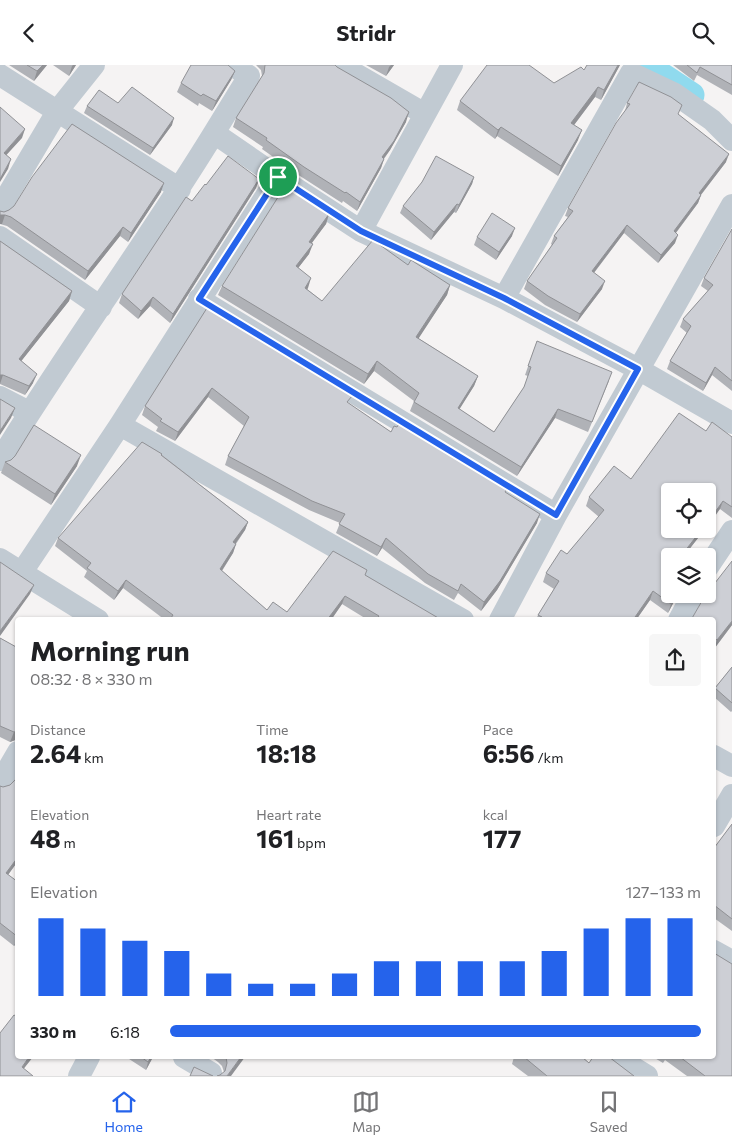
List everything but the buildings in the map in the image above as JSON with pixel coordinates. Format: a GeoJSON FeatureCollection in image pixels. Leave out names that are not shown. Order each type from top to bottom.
{"type":"FeatureCollection","features":[{"type":"Feature","properties":{"kind":"street"},"geometry":{"type":"LineString","coordinates":[[0,208],[58,110],[94,65]]}},
{"type":"Feature","properties":{"kind":"street"},"geometry":{"type":"LineString","coordinates":[[0,460],[29,412],[180,189],[250,75],[232,65]]}},
{"type":"Feature","properties":{"kind":"street"},"geometry":{"type":"LineString","coordinates":[[340,65],[425,114]]}},
{"type":"Feature","properties":{"kind":"street"},"geometry":{"type":"LineString","coordinates":[[361,231],[452,65]]}},
{"type":"Feature","properties":{"kind":"street"},"geometry":{"type":"LineString","coordinates":[[504,298],[631,73],[675,94],[712,120],[732,140]]}},
{"type":"Feature","properties":{"kind":"street"},"geometry":{"type":"LineString","coordinates":[[0,75],[180,189]]}},
{"type":"Feature","properties":{"kind":"street"},"geometry":{"type":"LineString","coordinates":[[214,133],[361,231],[504,298],[638,369],[732,423]]}},
{"type":"Feature","properties":{"kind":"street"},"geometry":{"type":"LineString","coordinates":[[22,572],[120,425],[278,177]]}},
{"type":"Feature","properties":{"kind":"street"},"geometry":{"type":"LineString","coordinates":[[502,617],[556,515],[732,205]]}},
{"type":"Feature","properties":{"kind":"street"},"geometry":{"type":"LineString","coordinates":[[0,237],[101,307]]}},
{"type":"Feature","properties":{"kind":"street"},"geometry":{"type":"LineString","coordinates":[[199,299],[556,515]]}},
{"type":"Feature","properties":{"kind":"street"},"geometry":{"type":"LineString","coordinates":[[0,397],[29,412]]}},
{"type":"Feature","properties":{"kind":"street"},"geometry":{"type":"LineString","coordinates":[[120,425],[458,617]]}},
{"type":"Feature","properties":{"kind":"street"},"geometry":{"type":"LineString","coordinates":[[716,555],[732,531]]}},
{"type":"Feature","properties":{"kind":"street"},"geometry":{"type":"LineString","coordinates":[[0,559],[93,617]]}},
{"type":"Feature","properties":{"kind":"street"},"geometry":{"type":"LineString","coordinates":[[681,617],[688,603]]}},
{"type":"Feature","properties":{"kind":"street"},"geometry":{"type":"LineString","coordinates":[[1,777],[15,756]]}},
{"type":"Feature","properties":{"kind":"street"},"geometry":{"type":"LineString","coordinates":[[716,757],[732,766]]}},
{"type":"Feature","properties":{"kind":"street"},"geometry":{"type":"LineString","coordinates":[[716,823],[732,795]]}},
{"type":"Feature","properties":{"kind":"street"},"geometry":{"type":"LineString","coordinates":[[716,952],[732,961]]}},
{"type":"Feature","properties":{"kind":"street"},"geometry":{"type":"LineString","coordinates":[[78,1076],[88,1059]]}},
{"type":"Feature","properties":{"kind":"street"},"geometry":{"type":"LineString","coordinates":[[187,1059],[211,1073]]}},
{"type":"Feature","properties":{"kind":"street"},"geometry":{"type":"LineString","coordinates":[[619,1059],[646,1076]]}},
{"type":"Feature","properties":{"kind":"waterway"},"geometry":{"type":"LineString","coordinates":[[647,65],[692,95]]}},
{"type":"Feature","properties":{"kind":"route"},"geometry":{"type":"LineString","coordinates":[[278,177],[361,231],[504,298],[638,369],[556,515],[199,299],[278,177]]}}]}
